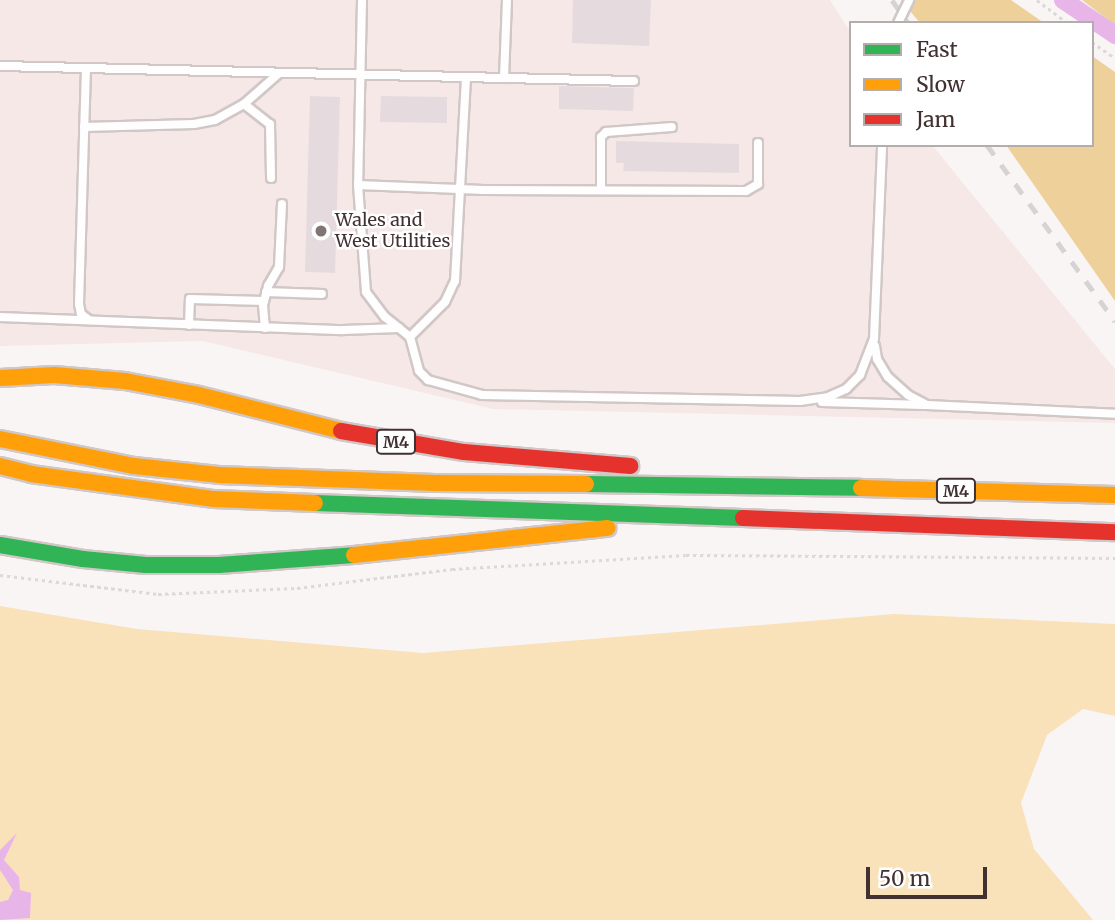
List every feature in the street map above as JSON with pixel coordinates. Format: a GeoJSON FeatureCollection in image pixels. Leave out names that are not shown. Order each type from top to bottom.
{"type":"FeatureCollection","features":[{"type":"Feature","properties":{"kind":"highway","name":"M4"},"geometry":{"type":"LineString","coordinates":[[0,378],[54,375],[125,381],[402,443],[464,452],[681,470],[797,486]]}},
{"type":"Feature","properties":{"kind":"highway","name":"M4"},"geometry":{"type":"LineString","coordinates":[[0,439],[134,466],[219,475],[435,483],[797,486],[1115,495]]}},
{"type":"Feature","properties":{"kind":"highway","name":"M4"},"geometry":{"type":"LineString","coordinates":[[0,466],[31,474],[214,499],[1115,532]]}},
{"type":"Feature","properties":{"kind":"highway","name":"M4"},"geometry":{"type":"LineString","coordinates":[[0,545],[83,559],[146,565],[219,565],[302,560],[635,526],[766,519]]}},
{"type":"Feature","properties":{"kind":"lane"},"geometry":{"type":"LineString","coordinates":[[362,0],[358,185],[366,292],[385,317],[410,337],[419,370],[428,380],[482,395],[800,401],[1115,414]]}},
{"type":"Feature","properties":{"kind":"lane"},"geometry":{"type":"LineString","coordinates":[[504,78],[507,0]]}},
{"type":"Feature","properties":{"kind":"lane"},"geometry":{"type":"LineString","coordinates":[[899,21],[909,0]]}},
{"type":"Feature","properties":{"kind":"lane"},"geometry":{"type":"LineString","coordinates":[[0,65],[360,76],[634,80]]}},
{"type":"Feature","properties":{"kind":"lane"},"geometry":{"type":"LineString","coordinates":[[86,68],[79,304],[81,314],[89,320]]}},
{"type":"Feature","properties":{"kind":"lane"},"geometry":{"type":"LineString","coordinates":[[84,127],[194,124],[215,120],[244,104],[278,74]]}},
{"type":"Feature","properties":{"kind":"lane"},"geometry":{"type":"LineString","coordinates":[[410,337],[451,292],[455,281],[466,77]]}},
{"type":"Feature","properties":{"kind":"lane"},"geometry":{"type":"LineString","coordinates":[[244,104],[270,124],[271,178]]}},
{"type":"Feature","properties":{"kind":"lane"},"geometry":{"type":"LineString","coordinates":[[601,190],[601,137],[606,132],[672,127]]}},
{"type":"Feature","properties":{"kind":"lane"},"geometry":{"type":"LineString","coordinates":[[358,185],[746,191],[758,184],[758,143]]}},
{"type":"Feature","properties":{"kind":"lane"},"geometry":{"type":"LineString","coordinates":[[882,147],[874,340],[877,359],[888,377],[908,395],[927,405]]}},
{"type":"Feature","properties":{"kind":"lane"},"geometry":{"type":"LineString","coordinates":[[265,328],[265,297],[279,267],[282,205]]}},
{"type":"Feature","properties":{"kind":"lane"},"geometry":{"type":"LineString","coordinates":[[189,325],[190,299],[322,294]]}},
{"type":"Feature","properties":{"kind":"lane"},"geometry":{"type":"LineString","coordinates":[[0,317],[265,328],[399,328]]}},
{"type":"Feature","properties":{"kind":"lane"},"geometry":{"type":"LineString","coordinates":[[800,401],[828,397],[846,389],[860,375],[874,340]]}},
{"type":"Feature","properties":{"kind":"path"},"geometry":{"type":"LineString","coordinates":[[1037,0],[1064,21]]}},
{"type":"Feature","properties":{"kind":"path"},"geometry":{"type":"LineString","coordinates":[[1094,43],[1115,58]]}},
{"type":"Feature","properties":{"kind":"path"},"geometry":{"type":"LineString","coordinates":[[0,575],[158,594],[297,588],[453,569],[686,555],[1115,558]]}},
{"type":"Feature","properties":{"kind":"shaded area"},"geometry":{"type":"Polygon","coordinates":[[[0,0],[830,0],[849,30],[849,147],[934,147],[1115,369],[1115,423],[493,409],[203,341],[0,346],[0,0]]]}},
{"type":"Feature","properties":{"kind":"shaded area"},"geometry":{"type":"Polygon","coordinates":[[[901,0],[1011,0],[1041,21],[918,21],[901,0]]]}},
{"type":"Feature","properties":{"kind":"shaded area"},"geometry":{"type":"Polygon","coordinates":[[[1082,0],[1115,0],[1115,25],[1082,0]]]}},
{"type":"Feature","properties":{"kind":"shaded area"},"geometry":{"type":"Polygon","coordinates":[[[1094,57],[1115,72],[1115,301],[1007,147],[1094,147],[1094,57]]]}},
{"type":"Feature","properties":{"kind":"shaded area"},"geometry":{"type":"Polygon","coordinates":[[[0,606],[137,629],[423,653],[894,614],[1115,624],[1115,716],[1083,709],[1047,735],[1021,803],[1034,849],[1093,920],[0,920],[0,606]]]}},
{"type":"Feature","properties":{"kind":"shaded area"},"geometry":{"type":"Polygon","coordinates":[[[17,833],[4,860],[19,877],[20,890],[31,893],[30,918],[0,920],[0,902],[8,900],[13,890],[0,870],[0,850],[17,833]]]}},
{"type":"Feature","properties":{"kind":"building"},"geometry":{"type":"Polygon","coordinates":[[[573,0],[651,0],[649,46],[572,43],[573,0]]]}},
{"type":"Feature","properties":{"kind":"building"},"geometry":{"type":"Polygon","coordinates":[[[559,86],[634,88],[633,111],[559,109],[559,86]]]}},
{"type":"Feature","properties":{"kind":"building"},"geometry":{"type":"Polygon","coordinates":[[[310,96],[340,97],[335,273],[305,272],[310,96]]]}},
{"type":"Feature","properties":{"kind":"building"},"geometry":{"type":"Polygon","coordinates":[[[381,96],[447,97],[447,123],[380,122],[381,96]]]}},
{"type":"Feature","properties":{"kind":"building"},"geometry":{"type":"Polygon","coordinates":[[[616,141],[739,144],[739,173],[623,171],[624,163],[616,163],[616,141]]]}},
{"type":"Feature","properties":{"kind":"waterway"},"geometry":{"type":"LineString","coordinates":[[1063,0],[1115,35]]}},
{"type":"Feature","properties":{"kind":"railway"},"geometry":{"type":"LineString","coordinates":[[892,0],[907,21]]}},
{"type":"Feature","properties":{"kind":"railway"},"geometry":{"type":"LineString","coordinates":[[988,147],[1115,321]]}},
{"type":"Feature","properties":{"kind":"traffic: fast"},"geometry":{"type":"LineString","coordinates":[[586,484],[861,488]]}},
{"type":"Feature","properties":{"kind":"traffic: fast"},"geometry":{"type":"LineString","coordinates":[[315,503],[743,518]]}},
{"type":"Feature","properties":{"kind":"traffic: fast"},"geometry":{"type":"LineString","coordinates":[[0,545],[83,559],[146,565],[219,565],[354,555]]}},
{"type":"Feature","properties":{"kind":"traffic: slow"},"geometry":{"type":"LineString","coordinates":[[0,378],[54,375],[125,381],[199,395],[341,431]]}},
{"type":"Feature","properties":{"kind":"traffic: slow"},"geometry":{"type":"LineString","coordinates":[[0,439],[134,466],[219,475],[435,483],[586,484]]}},
{"type":"Feature","properties":{"kind":"traffic: slow"},"geometry":{"type":"LineString","coordinates":[[0,466],[31,474],[214,499],[315,503]]}},
{"type":"Feature","properties":{"kind":"traffic: slow"},"geometry":{"type":"LineString","coordinates":[[861,488],[1115,495]]}},
{"type":"Feature","properties":{"kind":"traffic: slow"},"geometry":{"type":"LineString","coordinates":[[354,555],[608,528]]}},
{"type":"Feature","properties":{"kind":"traffic: jam"},"geometry":{"type":"LineString","coordinates":[[341,431],[464,452],[630,466]]}},
{"type":"Feature","properties":{"kind":"traffic: jam"},"geometry":{"type":"LineString","coordinates":[[743,518],[1115,532]]}},
{"type":"Feature","properties":{"kind":"place","name":"Wales and West Utilities"},"geometry":{"type":"Point","coordinates":[321,231]}}]}
